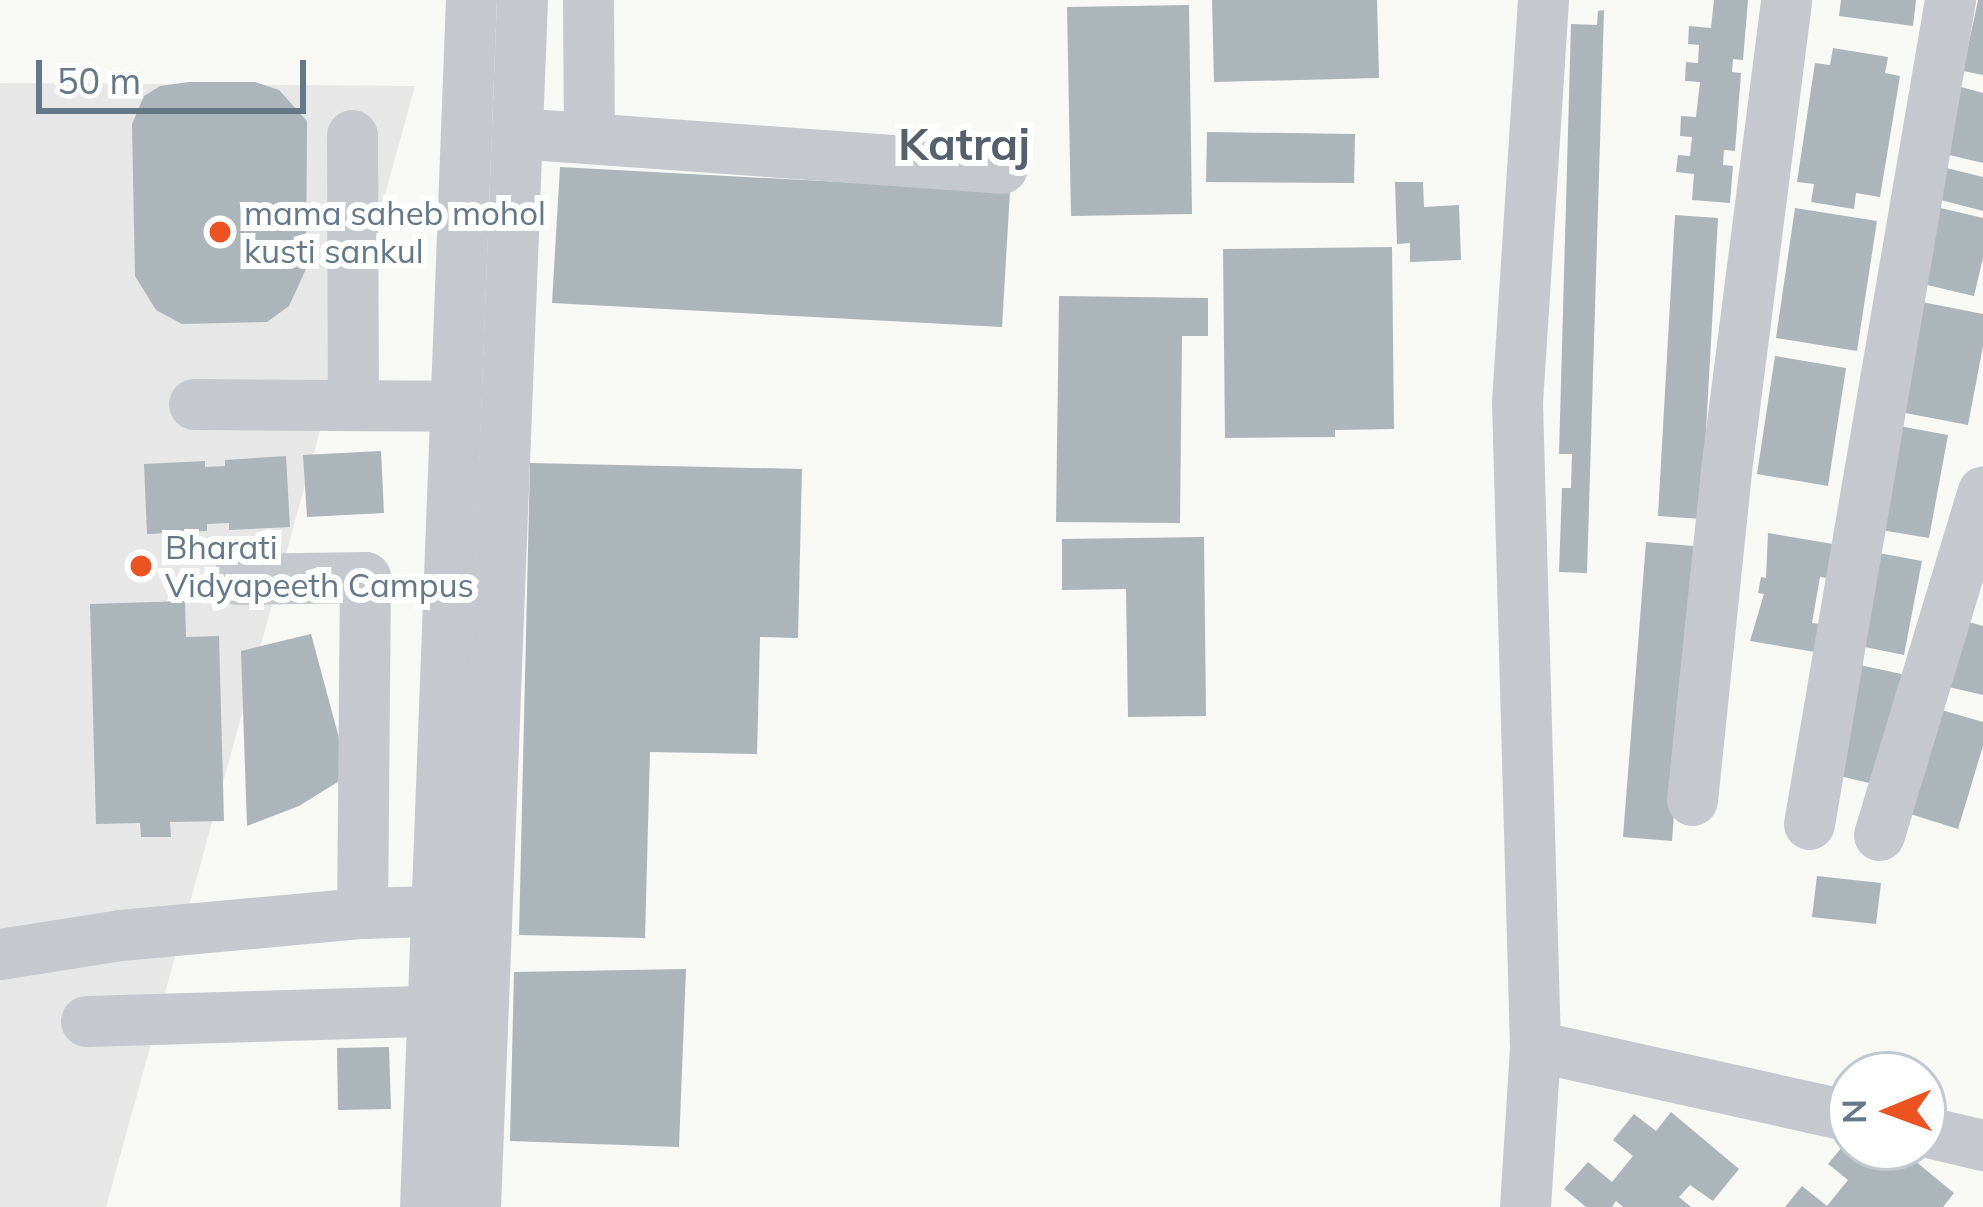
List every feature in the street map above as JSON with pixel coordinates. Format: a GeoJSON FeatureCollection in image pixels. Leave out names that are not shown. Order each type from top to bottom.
{"type":"FeatureCollection","features":[{"type":"Feature","properties":{"kind":"street"},"geometry":{"type":"LineString","coordinates":[[460,910],[453,406],[471,0]]}},
{"type":"Feature","properties":{"kind":"street"},"geometry":{"type":"LineString","coordinates":[[425,1207],[456,1010],[516,134],[521,0]]}},
{"type":"Feature","properties":{"kind":"street"},"geometry":{"type":"LineString","coordinates":[[588,0],[589,138]]}},
{"type":"Feature","properties":{"kind":"street"},"geometry":{"type":"LineString","coordinates":[[1525,1207],[1535,1046],[1517,402],[1543,0]]}},
{"type":"Feature","properties":{"kind":"street"},"geometry":{"type":"LineString","coordinates":[[1692,800],[1726,470],[1786,0]]}},
{"type":"Feature","properties":{"kind":"street"},"geometry":{"type":"LineString","coordinates":[[1808,824],[1950,0]]}},
{"type":"Feature","properties":{"kind":"street"},"geometry":{"type":"LineString","coordinates":[[516,134],[1002,168]]}},
{"type":"Feature","properties":{"kind":"street"},"geometry":{"type":"LineString","coordinates":[[352,135],[353,405]]}},
{"type":"Feature","properties":{"kind":"street"},"geometry":{"type":"LineString","coordinates":[[194,404],[453,406]]}},
{"type":"Feature","properties":{"kind":"street"},"geometry":{"type":"LineString","coordinates":[[1879,836],[1983,491]]}},
{"type":"Feature","properties":{"kind":"street"},"geometry":{"type":"LineString","coordinates":[[237,579],[365,577],[362,913]]}},
{"type":"Feature","properties":{"kind":"street"},"geometry":{"type":"LineString","coordinates":[[0,954],[120,935],[362,913],[460,910]]}},
{"type":"Feature","properties":{"kind":"street"},"geometry":{"type":"LineString","coordinates":[[86,1021],[456,1010]]}},
{"type":"Feature","properties":{"kind":"street"},"geometry":{"type":"LineString","coordinates":[[456,1010],[475,1207]]}},
{"type":"Feature","properties":{"kind":"street"},"geometry":{"type":"LineString","coordinates":[[1535,1046],[1827,1111]]}},
{"type":"Feature","properties":{"kind":"street"},"geometry":{"type":"LineString","coordinates":[[1947,1136],[1983,1144]]}},
{"type":"Feature","properties":{"kind":"shaded area","name":"Bharati Vidyapeeth Campus"},"geometry":{"type":"Polygon","coordinates":[[[0,83],[415,86],[106,1207],[0,1207],[0,83]]]}},
{"type":"Feature","properties":{"kind":"building"},"geometry":{"type":"Polygon","coordinates":[[[1212,0],[1377,0],[1379,78],[1214,82],[1212,0]]]}},
{"type":"Feature","properties":{"kind":"building"},"geometry":{"type":"Polygon","coordinates":[[[1714,0],[1748,0],[1743,60],[1733,59],[1732,72],[1741,73],[1735,151],[1724,150],[1723,165],[1733,166],[1730,203],[1692,200],[1694,174],[1676,172],[1678,155],[1690,156],[1692,137],[1680,136],[1681,116],[1696,117],[1700,82],[1685,81],[1686,62],[1698,63],[1699,45],[1688,44],[1689,26],[1711,28],[1714,0]]]}},
{"type":"Feature","properties":{"kind":"building"},"geometry":{"type":"Polygon","coordinates":[[[1841,0],[1916,0],[1913,26],[1839,16],[1841,0]]]}},
{"type":"Feature","properties":{"kind":"building"},"geometry":{"type":"Polygon","coordinates":[[[1978,0],[1983,0],[1983,75],[1963,71],[1978,0]]]}},
{"type":"Feature","properties":{"kind":"building"},"geometry":{"type":"Polygon","coordinates":[[[1189,5],[1192,214],[1071,216],[1067,7],[1189,5]]]}},
{"type":"Feature","properties":{"kind":"building"},"geometry":{"type":"Polygon","coordinates":[[[1604,10],[1587,573],[1559,572],[1562,488],[1571,488],[1572,454],[1559,454],[1571,24],[1597,25],[1598,11],[1604,10]]]}},
{"type":"Feature","properties":{"kind":"building"},"geometry":{"type":"Polygon","coordinates":[[[1833,48],[1888,57],[1885,73],[1900,76],[1880,197],[1856,193],[1854,209],[1811,202],[1814,184],[1797,182],[1815,63],[1830,65],[1833,48]]]}},
{"type":"Feature","properties":{"kind":"building","name":"mama saheb mohol kusti sankul"},"geometry":{"type":"Polygon","coordinates":[[[255,82],[279,90],[307,121],[306,269],[289,306],[267,322],[182,324],[156,310],[135,276],[132,124],[144,96],[160,86],[255,82]]]}},
{"type":"Feature","properties":{"kind":"building"},"geometry":{"type":"Polygon","coordinates":[[[1961,87],[1983,93],[1983,163],[1945,154],[1961,87]]]}},
{"type":"Feature","properties":{"kind":"building"},"geometry":{"type":"Polygon","coordinates":[[[1207,132],[1355,134],[1354,183],[1206,182],[1207,132]]]}},
{"type":"Feature","properties":{"kind":"building"},"geometry":{"type":"Polygon","coordinates":[[[1930,164],[1983,177],[1983,211],[1922,195],[1930,164]]]}},
{"type":"Feature","properties":{"kind":"building"},"geometry":{"type":"Polygon","coordinates":[[[560,167],[1010,191],[1002,327],[552,303],[560,167]]]}},
{"type":"Feature","properties":{"kind":"building"},"geometry":{"type":"Polygon","coordinates":[[[1395,182],[1423,182],[1424,207],[1459,205],[1461,260],[1410,262],[1410,243],[1397,244],[1395,182]]]}},
{"type":"Feature","properties":{"kind":"building"},"geometry":{"type":"Polygon","coordinates":[[[1928,205],[1983,218],[1983,258],[1974,296],[1910,281],[1928,205]]]}},
{"type":"Feature","properties":{"kind":"building"},"geometry":{"type":"Polygon","coordinates":[[[1795,208],[1877,221],[1857,351],[1776,338],[1795,208]]]}},
{"type":"Feature","properties":{"kind":"building"},"geometry":{"type":"Polygon","coordinates":[[[1675,215],[1718,218],[1701,519],[1658,516],[1675,215]]]}},
{"type":"Feature","properties":{"kind":"building"},"geometry":{"type":"Polygon","coordinates":[[[1392,247],[1394,429],[1335,430],[1335,437],[1225,438],[1223,249],[1392,247]]]}},
{"type":"Feature","properties":{"kind":"building"},"geometry":{"type":"Polygon","coordinates":[[[1059,296],[1208,298],[1208,336],[1182,336],[1180,523],[1056,522],[1059,296]]]}},
{"type":"Feature","properties":{"kind":"building"},"geometry":{"type":"Polygon","coordinates":[[[1917,301],[1983,314],[1983,346],[1968,425],[1895,411],[1917,301]]]}},
{"type":"Feature","properties":{"kind":"building"},"geometry":{"type":"Polygon","coordinates":[[[1775,356],[1846,368],[1828,486],[1757,474],[1775,356]]]}},
{"type":"Feature","properties":{"kind":"building"},"geometry":{"type":"Polygon","coordinates":[[[1888,424],[1948,435],[1929,538],[1869,528],[1888,424]]]}},
{"type":"Feature","properties":{"kind":"building"},"geometry":{"type":"Polygon","coordinates":[[[381,451],[384,513],[307,517],[303,455],[381,451]]]}},
{"type":"Feature","properties":{"kind":"building"},"geometry":{"type":"Polygon","coordinates":[[[286,456],[290,527],[229,530],[229,523],[207,524],[207,531],[147,534],[144,464],[205,461],[205,467],[225,466],[225,460],[286,456]]]}},
{"type":"Feature","properties":{"kind":"building"},"geometry":{"type":"Polygon","coordinates":[[[530,463],[802,469],[798,638],[760,637],[757,754],[650,752],[645,938],[519,935],[530,463]]]}},
{"type":"Feature","properties":{"kind":"building"},"geometry":{"type":"Polygon","coordinates":[[[1768,533],[1833,544],[1827,578],[1820,577],[1812,623],[1820,624],[1815,652],[1750,641],[1764,594],[1758,593],[1761,577],[1766,578],[1768,533]]]}},
{"type":"Feature","properties":{"kind":"building"},"geometry":{"type":"Polygon","coordinates":[[[1204,537],[1206,716],[1128,717],[1126,589],[1062,590],[1062,539],[1204,537]]]}},
{"type":"Feature","properties":{"kind":"building"},"geometry":{"type":"Polygon","coordinates":[[[1646,542],[1694,546],[1672,841],[1623,837],[1646,542]]]}},
{"type":"Feature","properties":{"kind":"building"},"geometry":{"type":"Polygon","coordinates":[[[1868,551],[1922,561],[1904,655],[1850,644],[1868,551]]]}},
{"type":"Feature","properties":{"kind":"building"},"geometry":{"type":"Polygon","coordinates":[[[185,601],[186,637],[219,636],[224,821],[170,822],[171,837],[141,837],[140,823],[96,824],[90,604],[185,601]]]}},
{"type":"Feature","properties":{"kind":"building"},"geometry":{"type":"Polygon","coordinates":[[[1965,621],[1983,626],[1983,695],[1949,687],[1965,621]]]}},
{"type":"Feature","properties":{"kind":"building"},"geometry":{"type":"Polygon","coordinates":[[[311,634],[349,775],[299,806],[247,826],[241,651],[311,634]]]}},
{"type":"Feature","properties":{"kind":"building"},"geometry":{"type":"Polygon","coordinates":[[[1855,664],[1911,676],[1886,787],[1831,774],[1855,664]]]}},
{"type":"Feature","properties":{"kind":"building"},"geometry":{"type":"Polygon","coordinates":[[[1938,709],[1983,722],[1983,746],[1958,829],[1907,813],[1938,709]]]}},
{"type":"Feature","properties":{"kind":"building"},"geometry":{"type":"Polygon","coordinates":[[[1817,876],[1881,883],[1876,924],[1812,917],[1817,876]]]}},
{"type":"Feature","properties":{"kind":"building"},"geometry":{"type":"Polygon","coordinates":[[[686,969],[679,1147],[510,1141],[514,972],[686,969]]]}},
{"type":"Feature","properties":{"kind":"building"},"geometry":{"type":"Polygon","coordinates":[[[389,1047],[391,1109],[338,1110],[337,1048],[389,1047]]]}},
{"type":"Feature","properties":{"kind":"building"},"geometry":{"type":"Polygon","coordinates":[[[1671,1112],[1739,1169],[1713,1201],[1690,1185],[1679,1197],[1691,1207],[1623,1207],[1616,1201],[1612,1207],[1586,1207],[1564,1189],[1588,1162],[1612,1182],[1633,1156],[1613,1140],[1634,1114],[1656,1131],[1671,1112]]]}},
{"type":"Feature","properties":{"kind":"building"},"geometry":{"type":"Polygon","coordinates":[[[1837,1171],[1927,1171],[1954,1193],[1943,1207],[1785,1207],[1802,1186],[1827,1206],[1848,1180],[1837,1171]]]}},
{"type":"Feature","properties":{"kind":"place","name":"mama saheb mohol kusti sankul"},"geometry":{"type":"Point","coordinates":[220,232]}},
{"type":"Feature","properties":{"kind":"place","name":"Bharati Vidyapeeth Campus"},"geometry":{"type":"Point","coordinates":[141,566]}},
{"type":"Feature","properties":{"kind":"district","name":"Katraj"},"geometry":{"type":"Point","coordinates":[964,144]}}]}
